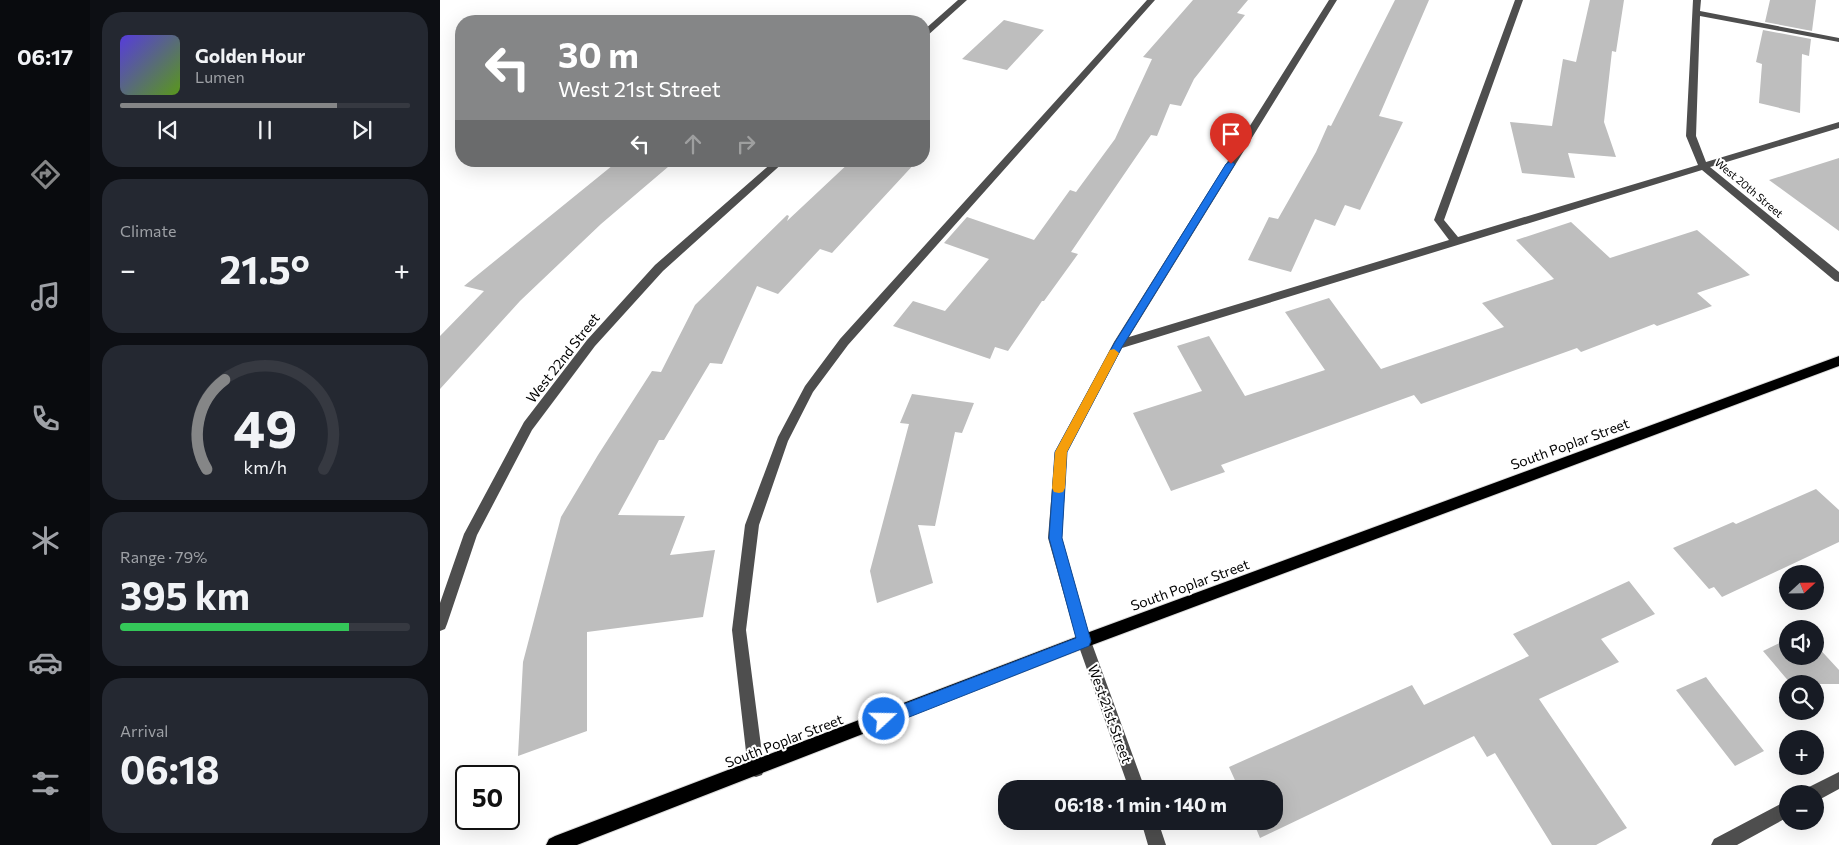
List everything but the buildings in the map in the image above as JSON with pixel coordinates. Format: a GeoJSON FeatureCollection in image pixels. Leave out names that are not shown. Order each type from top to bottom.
{"type":"FeatureCollection","features":[{"type":"Feature","properties":{"kind":"main road","name":"South Poplar Street"},"geometry":{"type":"LineString","coordinates":[[555,845],[1084,641],[1839,361]]}},
{"type":"Feature","properties":{"kind":"street"},"geometry":{"type":"LineString","coordinates":[[930,29],[962,0]]}},
{"type":"Feature","properties":{"kind":"street"},"geometry":{"type":"LineString","coordinates":[[756,769],[738,630],[752,525],[782,441],[809,389],[844,342],[1151,0]]}},
{"type":"Feature","properties":{"kind":"street","name":"West 21st Street"},"geometry":{"type":"LineString","coordinates":[[1134,780],[1084,641],[1056,538],[1061,452],[1118,345],[1333,0]]}},
{"type":"Feature","properties":{"kind":"street"},"geometry":{"type":"LineString","coordinates":[[1456,242],[1438,220],[1519,0]]}},
{"type":"Feature","properties":{"kind":"street","name":"West 20th Street"},"geometry":{"type":"LineString","coordinates":[[1697,0],[1690,136],[1704,166],[1731,191],[1839,278]]}},
{"type":"Feature","properties":{"kind":"street"},"geometry":{"type":"LineString","coordinates":[[1696,13],[1839,40]]}},
{"type":"Feature","properties":{"kind":"street"},"geometry":{"type":"LineString","coordinates":[[1118,345],[1839,125]]}},
{"type":"Feature","properties":{"kind":"street","name":"West 22nd Street"},"geometry":{"type":"LineString","coordinates":[[440,624],[471,534],[528,426],[591,343],[659,268],[773,167]]}},
{"type":"Feature","properties":{"kind":"street"},"geometry":{"type":"LineString","coordinates":[[1824,788],[1839,780]]}},
{"type":"Feature","properties":{"kind":"street"},"geometry":{"type":"LineString","coordinates":[[1720,845],[1779,813]]}},
{"type":"Feature","properties":{"kind":"street"},"geometry":{"type":"LineString","coordinates":[[1152,830],[1157,845]]}},
{"type":"Feature","properties":{"kind":"slow traffic"},"geometry":{"type":"LineString","coordinates":[[1059,488],[1061,452],[1114,353]]}},
{"type":"Feature","properties":{"kind":"route"},"geometry":{"type":"LineString","coordinates":[[884,719],[1084,641],[1056,538],[1061,452],[1118,345],[1231,164]]}}]}
